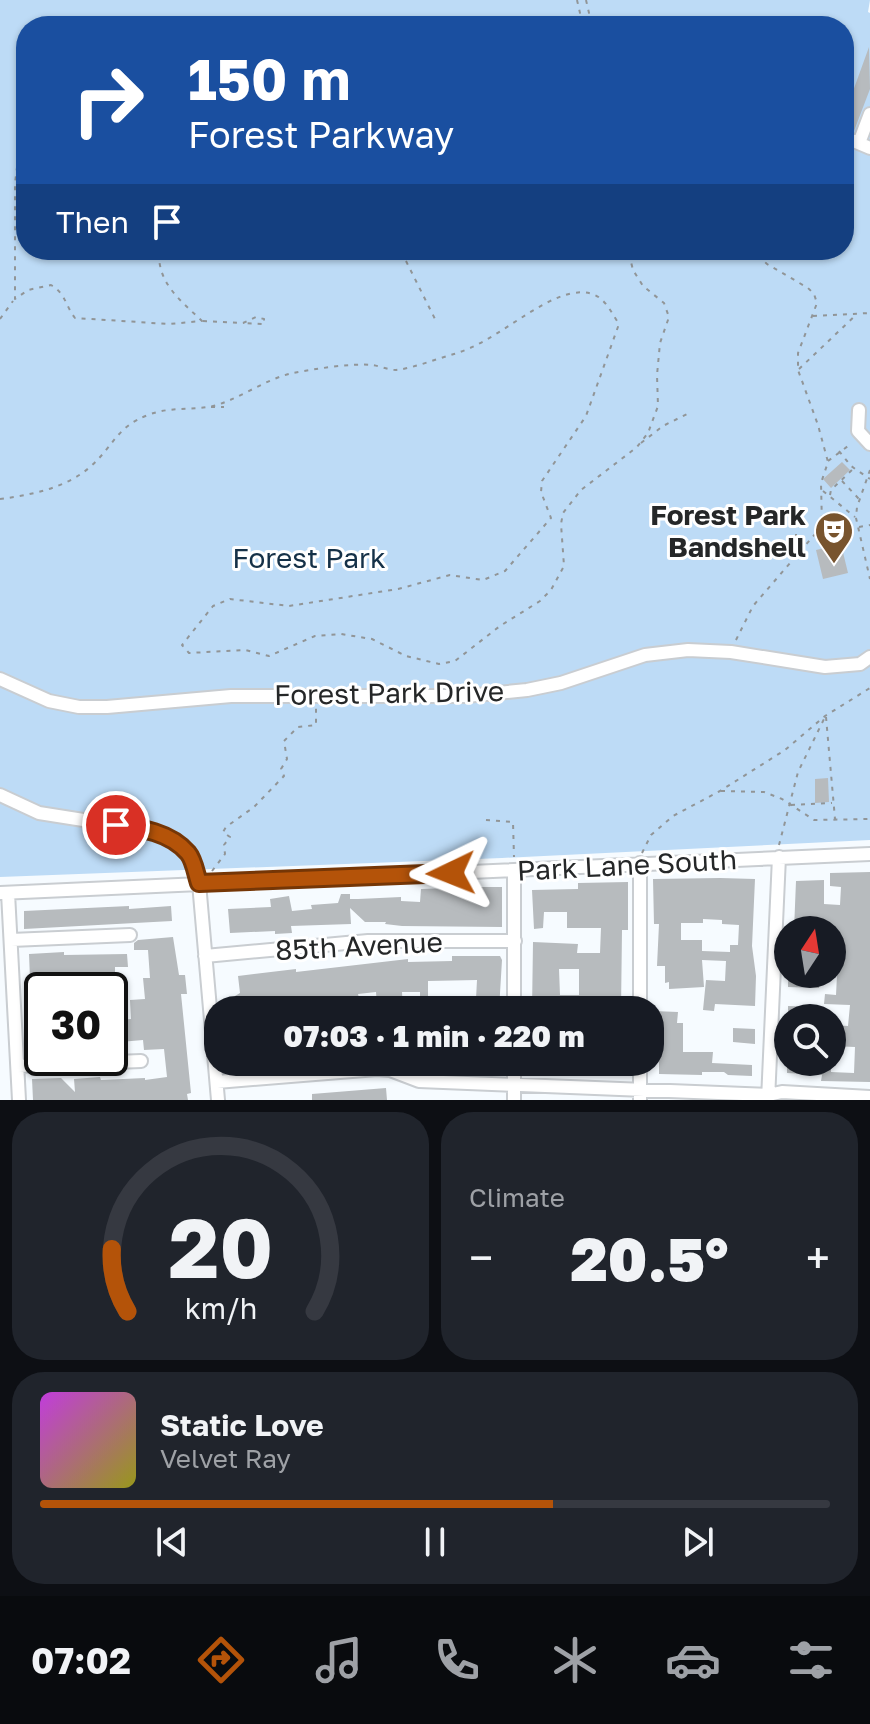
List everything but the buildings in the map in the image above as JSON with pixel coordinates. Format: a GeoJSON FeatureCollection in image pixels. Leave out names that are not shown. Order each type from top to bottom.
{"type":"FeatureCollection","features":[{"type":"Feature","properties":{"kind":"street"},"geometry":{"type":"LineString","coordinates":[[864,146],[870,114]]}},
{"type":"Feature","properties":{"kind":"street"},"geometry":{"type":"LineString","coordinates":[[859,410],[858,431],[866,440]]}},
{"type":"Feature","properties":{"kind":"street","name":"Forest Park Drive"},"geometry":{"type":"LineString","coordinates":[[0,679],[49,701],[79,707],[107,707],[231,696],[466,696],[561,683],[645,655],[688,650],[731,652],[825,667],[860,664],[870,657]]}},
{"type":"Feature","properties":{"kind":"street"},"geometry":{"type":"LineString","coordinates":[[0,795],[39,813],[153,831],[174,841],[190,854],[199,883],[218,1100]]}},
{"type":"Feature","properties":{"kind":"street","name":"Park Lane South"},"geometry":{"type":"LineString","coordinates":[[4,893],[514,871],[641,859],[870,854]]}},
{"type":"Feature","properties":{"kind":"street"},"geometry":{"type":"LineString","coordinates":[[768,1098],[779,857]]}},
{"type":"Feature","properties":{"kind":"street"},"geometry":{"type":"LineString","coordinates":[[640,996],[641,859]]}},
{"type":"Feature","properties":{"kind":"street"},"geometry":{"type":"LineString","coordinates":[[514,871],[514,996]]}},
{"type":"Feature","properties":{"kind":"street"},"geometry":{"type":"LineString","coordinates":[[4,893],[11,940],[19,1100]]}},
{"type":"Feature","properties":{"kind":"street"},"geometry":{"type":"LineString","coordinates":[[11,940],[130,935]]}},
{"type":"Feature","properties":{"kind":"street","name":"85th Avenue"},"geometry":{"type":"LineString","coordinates":[[205,956],[368,941],[515,941]]}},
{"type":"Feature","properties":{"kind":"street"},"geometry":{"type":"LineString","coordinates":[[18,1066],[141,1061]]}},
{"type":"Feature","properties":{"kind":"street"},"geometry":{"type":"LineString","coordinates":[[217,1082],[377,1069],[390,1070],[419,1081],[640,1095],[768,1098],[782,1092],[870,1097]]}},
{"type":"Feature","properties":{"kind":"street"},"geometry":{"type":"LineString","coordinates":[[514,1076],[514,1100]]}},
{"type":"Feature","properties":{"kind":"path"},"geometry":{"type":"LineString","coordinates":[[15,299],[16,175]]}},
{"type":"Feature","properties":{"kind":"path"},"geometry":{"type":"LineString","coordinates":[[159,260],[160,273],[168,287],[202,321]]}},
{"type":"Feature","properties":{"kind":"path"},"geometry":{"type":"LineString","coordinates":[[632,260],[643,286],[664,303],[669,317],[660,343],[658,406],[648,433],[637,447]]}},
{"type":"Feature","properties":{"kind":"path"},"geometry":{"type":"LineString","coordinates":[[763,260],[814,294],[817,303],[798,353],[798,370],[828,462],[821,490],[822,526],[828,541]]}},
{"type":"Feature","properties":{"kind":"path"},"geometry":{"type":"LineString","coordinates":[[406,261],[437,323]]}},
{"type":"Feature","properties":{"kind":"path"},"geometry":{"type":"LineString","coordinates":[[0,319],[15,299],[28,290],[51,285],[62,291],[75,318],[169,324],[202,321],[243,323]]}},
{"type":"Feature","properties":{"kind":"path"},"geometry":{"type":"LineString","coordinates":[[210,407],[292,373],[371,365],[394,370],[458,353],[484,343],[552,301],[573,293],[592,293],[602,298],[619,324],[586,416],[542,481],[541,492],[551,518],[505,571],[483,580],[450,575],[398,589],[289,606],[230,599],[213,606],[182,645],[189,653],[245,650],[269,656],[315,636],[341,634],[372,639],[406,656],[439,664],[455,661],[500,626],[527,611],[551,590],[564,566],[563,513],[581,490],[663,426],[687,414]]}},
{"type":"Feature","properties":{"kind":"path"},"geometry":{"type":"LineString","coordinates":[[813,316],[870,313]]}},
{"type":"Feature","properties":{"kind":"path"},"geometry":{"type":"LineString","coordinates":[[798,370],[857,314]]}},
{"type":"Feature","properties":{"kind":"path"},"geometry":{"type":"LineString","coordinates":[[0,499],[28,495],[63,483],[90,467],[127,424],[183,407],[224,407]]}},
{"type":"Feature","properties":{"kind":"path"},"geometry":{"type":"LineString","coordinates":[[828,462],[839,451],[866,440]]}},
{"type":"Feature","properties":{"kind":"path"},"geometry":{"type":"LineString","coordinates":[[839,451],[868,478]]}},
{"type":"Feature","properties":{"kind":"path"},"geometry":{"type":"LineString","coordinates":[[829,496],[831,490],[854,468]]}},
{"type":"Feature","properties":{"kind":"path"},"geometry":{"type":"LineString","coordinates":[[870,470],[859,499],[856,518],[870,585]]}},
{"type":"Feature","properties":{"kind":"path"},"geometry":{"type":"LineString","coordinates":[[841,480],[859,499]]}},
{"type":"Feature","properties":{"kind":"path"},"geometry":{"type":"LineString","coordinates":[[821,490],[856,518]]}},
{"type":"Feature","properties":{"kind":"path"},"geometry":{"type":"LineString","coordinates":[[796,524],[796,555]]}},
{"type":"Feature","properties":{"kind":"path"},"geometry":{"type":"LineString","coordinates":[[858,527],[870,525]]}},
{"type":"Feature","properties":{"kind":"path"},"geometry":{"type":"LineString","coordinates":[[736,641],[753,606],[822,526]]}},
{"type":"Feature","properties":{"kind":"path"},"geometry":{"type":"LineString","coordinates":[[863,553],[870,551]]}},
{"type":"Feature","properties":{"kind":"path"},"geometry":{"type":"LineString","coordinates":[[641,859],[651,835],[673,816],[785,750],[825,716],[870,688]]}},
{"type":"Feature","properties":{"kind":"path"},"geometry":{"type":"LineString","coordinates":[[212,872],[225,854],[224,845],[230,837],[223,832],[229,823],[254,807],[284,776],[281,769],[287,759],[284,741],[298,727],[316,725],[316,710]]}},
{"type":"Feature","properties":{"kind":"path"},"geometry":{"type":"LineString","coordinates":[[825,716],[835,820]]}},
{"type":"Feature","properties":{"kind":"path"},"geometry":{"type":"LineString","coordinates":[[779,844],[798,772],[825,716]]}},
{"type":"Feature","properties":{"kind":"path"},"geometry":{"type":"LineString","coordinates":[[720,791],[764,792],[814,820],[870,819]]}},
{"type":"Feature","properties":{"kind":"path"},"geometry":{"type":"LineString","coordinates":[[790,805],[833,803]]}},
{"type":"Feature","properties":{"kind":"path"},"geometry":{"type":"LineString","coordinates":[[486,820],[513,822],[514,857]]}},
{"type":"Feature","properties":{"kind":"green space","name":"Forest Park"},"geometry":{"type":"Polygon","coordinates":[[[0,0],[870,0],[870,840],[0,877],[0,0]]]}},
{"type":"Feature","properties":{"kind":"place","name":"Forest Park Bandshell"},"geometry":{"type":"Point","coordinates":[834,565]}},
{"type":"Feature","properties":{"kind":"route"},"geometry":{"type":"LineString","coordinates":[[116,825],[153,831],[174,841],[190,854],[199,883],[451,873]]}}]}
